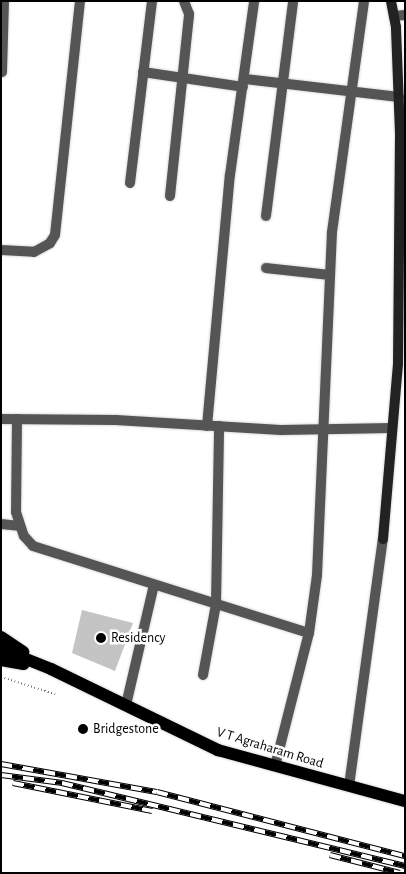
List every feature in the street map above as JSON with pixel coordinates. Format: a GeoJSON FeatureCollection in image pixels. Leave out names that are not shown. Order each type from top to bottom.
{"type":"FeatureCollection","features":[{"type":"Feature","properties":{"kind":"main road"},"geometry":{"type":"LineString","coordinates":[[1,638],[51,669]]}},
{"type":"Feature","properties":{"kind":"main road"},"geometry":{"type":"LineString","coordinates":[[1,649],[51,669]]}},
{"type":"Feature","properties":{"kind":"main road"},"geometry":{"type":"LineString","coordinates":[[1,660],[51,669]]}},
{"type":"Feature","properties":{"kind":"main road","name":"V T Agraharam Road"},"geometry":{"type":"LineString","coordinates":[[51,669],[218,750],[405,801]]}},
{"type":"Feature","properties":{"kind":"street"},"geometry":{"type":"LineString","coordinates":[[2,72],[4,1]]}},
{"type":"Feature","properties":{"kind":"street"},"geometry":{"type":"LineString","coordinates":[[1,250],[34,252],[50,243],[55,235],[80,1]]}},
{"type":"Feature","properties":{"kind":"street"},"geometry":{"type":"LineString","coordinates":[[130,183],[152,1]]}},
{"type":"Feature","properties":{"kind":"street"},"geometry":{"type":"LineString","coordinates":[[170,196],[189,14],[184,1]]}},
{"type":"Feature","properties":{"kind":"street"},"geometry":{"type":"LineString","coordinates":[[207,426],[230,175],[254,1]]}},
{"type":"Feature","properties":{"kind":"street"},"geometry":{"type":"LineString","coordinates":[[266,216],[281,84],[293,1]]}},
{"type":"Feature","properties":{"kind":"street"},"geometry":{"type":"LineString","coordinates":[[275,766],[309,633],[317,575],[332,232],[364,1]]}},
{"type":"Feature","properties":{"kind":"street"},"geometry":{"type":"LineString","coordinates":[[349,786],[383,539],[401,347],[400,16],[391,1]]}},
{"type":"Feature","properties":{"kind":"street"},"geometry":{"type":"LineString","coordinates":[[143,72],[399,97]]}},
{"type":"Feature","properties":{"kind":"street"},"geometry":{"type":"LineString","coordinates":[[266,268],[330,275]]}},
{"type":"Feature","properties":{"kind":"street"},"geometry":{"type":"LineString","coordinates":[[1,419],[323,429],[392,428]]}},
{"type":"Feature","properties":{"kind":"street"},"geometry":{"type":"LineString","coordinates":[[17,419],[16,512],[19,526],[28,542],[40,549],[309,633]]}},
{"type":"Feature","properties":{"kind":"street"},"geometry":{"type":"LineString","coordinates":[[203,675],[216,604],[219,426]]}},
{"type":"Feature","properties":{"kind":"street"},"geometry":{"type":"LineString","coordinates":[[1,524],[19,526]]}},
{"type":"Feature","properties":{"kind":"street"},"geometry":{"type":"LineString","coordinates":[[126,705],[154,585]]}},
{"type":"Feature","properties":{"kind":"path"},"geometry":{"type":"LineString","coordinates":[[1,677],[55,694]]}},
{"type":"Feature","properties":{"kind":"building","name":"Residency"},"geometry":{"type":"Polygon","coordinates":[[[82,610],[133,623],[115,671],[72,653],[82,610]]]}},
{"type":"Feature","properties":{"kind":"railway"},"geometry":{"type":"LineString","coordinates":[[1,764],[157,792],[405,856]]}},
{"type":"Feature","properties":{"kind":"railway"},"geometry":{"type":"LineString","coordinates":[[1,775],[62,783],[405,866]]}},
{"type":"Feature","properties":{"kind":"railway"},"geometry":{"type":"LineString","coordinates":[[13,783],[152,811]]}},
{"type":"Feature","properties":{"kind":"railway"},"geometry":{"type":"LineString","coordinates":[[330,855],[400,873]]}},
{"type":"Feature","properties":{"kind":"place","name":"Residency"},"geometry":{"type":"Point","coordinates":[101,638]}},
{"type":"Feature","properties":{"kind":"place","name":"Bridgestone"},"geometry":{"type":"Point","coordinates":[83,729]}}]}
